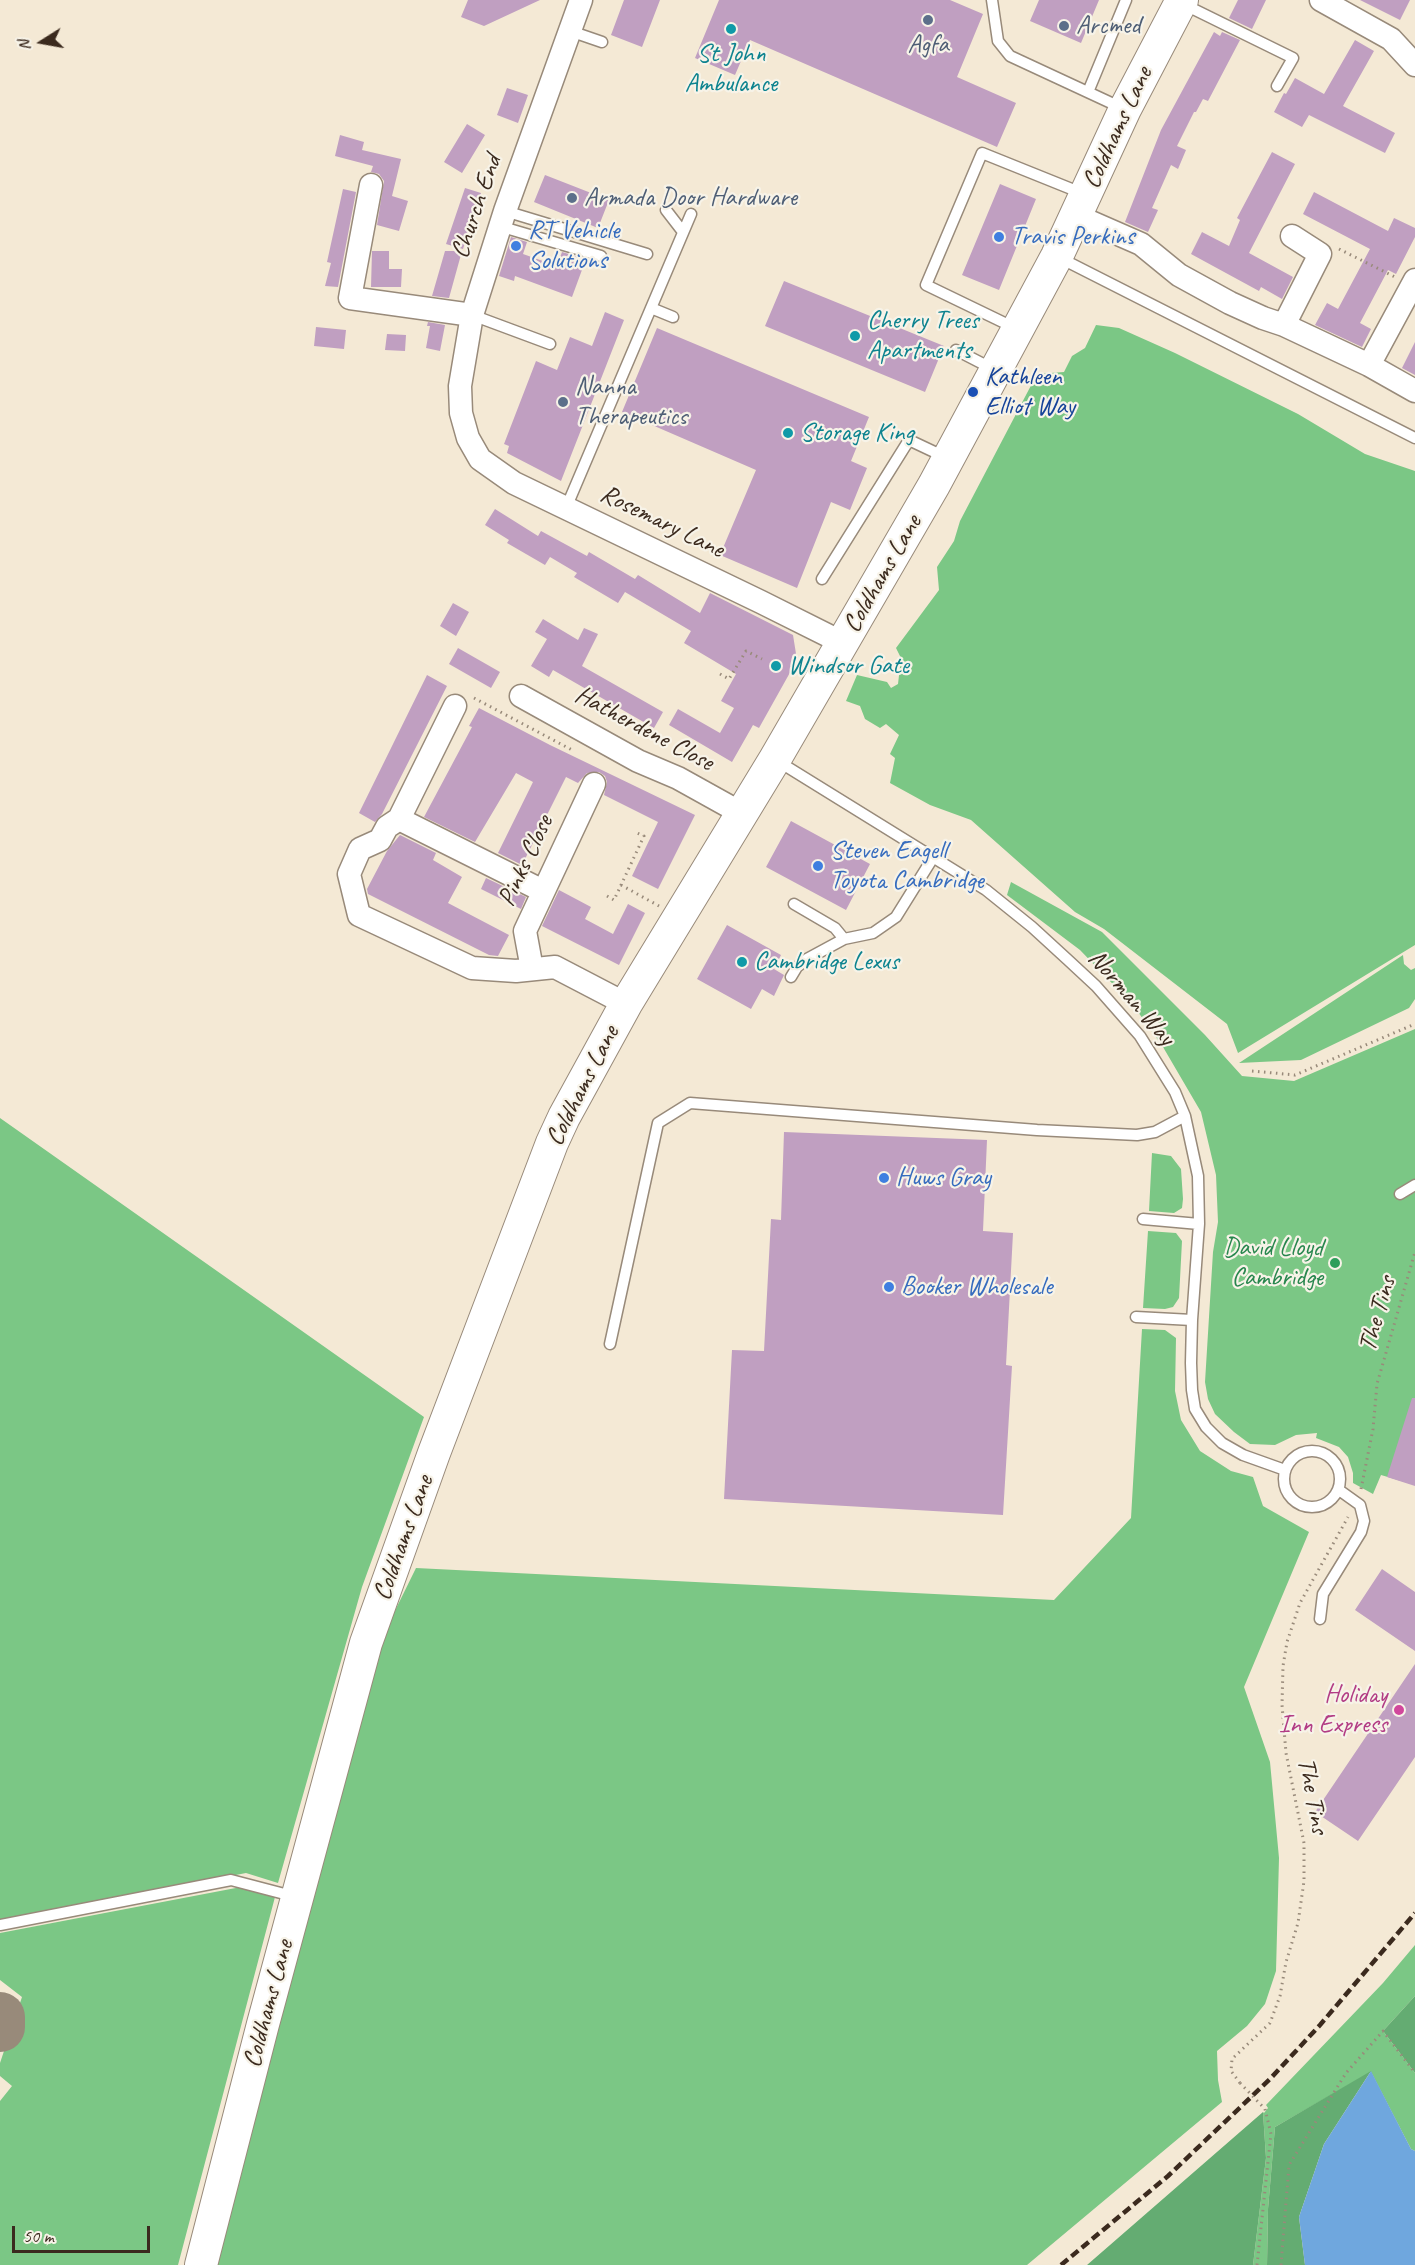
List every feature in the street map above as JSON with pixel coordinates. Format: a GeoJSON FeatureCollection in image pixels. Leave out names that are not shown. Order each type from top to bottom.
{"type":"FeatureCollection","features":[{"type":"Feature","properties":{"kind":"street","name":"Church End"},"geometry":{"type":"LineString","coordinates":[[468,438],[461,413],[460,386],[472,315],[502,218],[581,0]]}},
{"type":"Feature","properties":{"kind":"street"},"geometry":{"type":"LineString","coordinates":[[1322,0],[1391,39],[1415,65]]}},
{"type":"Feature","properties":{"kind":"street","name":"Coldhams Lane"},"geometry":{"type":"LineString","coordinates":[[201,2265],[366,1644],[434,1453],[552,1143],[626,1004],[775,759],[948,459],[1057,256],[1125,109],[1181,1]]}},
{"type":"Feature","properties":{"kind":"street"},"geometry":{"type":"LineString","coordinates":[[371,185],[350,297],[472,315]]}},
{"type":"Feature","properties":{"kind":"street"},"geometry":{"type":"LineString","coordinates":[[1082,205],[1141,244],[1179,275],[1230,303],[1284,325],[1369,365],[1415,391]]}},
{"type":"Feature","properties":{"kind":"street"},"geometry":{"type":"LineString","coordinates":[[1284,325],[1320,254],[1292,236]]}},
{"type":"Feature","properties":{"kind":"street"},"geometry":{"type":"LineString","coordinates":[[1369,365],[1414,283]]}},
{"type":"Feature","properties":{"kind":"street","name":"Rosemary Lane"},"geometry":{"type":"LineString","coordinates":[[468,438],[480,459],[514,483],[843,643]]}},
{"type":"Feature","properties":{"kind":"street","name":"Hatherdene Close"},"geometry":{"type":"LineString","coordinates":[[521,696],[638,761],[678,778],[741,813]]}},
{"type":"Feature","properties":{"kind":"street"},"geometry":{"type":"LineString","coordinates":[[455,706],[399,819],[387,827],[380,840],[360,849],[349,874],[359,915],[472,968],[516,971],[555,967],[626,1004]]}},
{"type":"Feature","properties":{"kind":"street","name":"Pinks Close"},"geometry":{"type":"LineString","coordinates":[[532,969],[525,931],[594,783]]}},
{"type":"Feature","properties":{"kind":"street"},"geometry":{"type":"LineString","coordinates":[[399,819],[543,891]]}},
{"type":"Feature","properties":{"kind":"lane"},"geometry":{"type":"LineString","coordinates":[[992,0],[998,41],[1010,56],[1125,109]]}},
{"type":"Feature","properties":{"kind":"lane"},"geometry":{"type":"LineString","coordinates":[[1088,92],[1126,0]]}},
{"type":"Feature","properties":{"kind":"lane"},"geometry":{"type":"LineString","coordinates":[[1181,1],[1293,58],[1277,86]]}},
{"type":"Feature","properties":{"kind":"lane"},"geometry":{"type":"LineString","coordinates":[[570,31],[602,42]]}},
{"type":"Feature","properties":{"kind":"lane"},"geometry":{"type":"LineString","coordinates":[[1018,329],[926,285],[982,153],[1082,205]]}},
{"type":"Feature","properties":{"kind":"lane"},"geometry":{"type":"LineString","coordinates":[[666,210],[683,232]]}},
{"type":"Feature","properties":{"kind":"lane"},"geometry":{"type":"LineString","coordinates":[[566,508],[691,214]]}},
{"type":"Feature","properties":{"kind":"lane"},"geometry":{"type":"LineString","coordinates":[[502,218],[647,254]]}},
{"type":"Feature","properties":{"kind":"lane"},"geometry":{"type":"LineString","coordinates":[[502,218],[601,256]]}},
{"type":"Feature","properties":{"kind":"lane"},"geometry":{"type":"LineString","coordinates":[[1057,256],[1415,438]]}},
{"type":"Feature","properties":{"kind":"lane"},"geometry":{"type":"LineString","coordinates":[[651,308],[673,317]]}},
{"type":"Feature","properties":{"kind":"lane"},"geometry":{"type":"LineString","coordinates":[[472,315],[550,344]]}},
{"type":"Feature","properties":{"kind":"lane"},"geometry":{"type":"LineString","coordinates":[[956,350],[996,370]]}},
{"type":"Feature","properties":{"kind":"lane"},"geometry":{"type":"LineString","coordinates":[[822,579],[909,440],[948,459]]}},
{"type":"Feature","properties":{"kind":"lane","name":"Norman Way"},"geometry":{"type":"LineString","coordinates":[[775,759],[986,890],[1032,927],[1096,986],[1140,1036],[1175,1092],[1185,1116],[1198,1176],[1199,1224],[1192,1320],[1192,1390],[1195,1409],[1206,1428],[1221,1443],[1243,1455],[1285,1470]]}},
{"type":"Feature","properties":{"kind":"lane"},"geometry":{"type":"LineString","coordinates":[[791,977],[797,967],[807,959],[844,939],[873,933],[896,917],[934,856]]}},
{"type":"Feature","properties":{"kind":"lane"},"geometry":{"type":"LineString","coordinates":[[794,904],[835,928],[844,939]]}},
{"type":"Feature","properties":{"kind":"lane"},"geometry":{"type":"LineString","coordinates":[[610,1344],[658,1123],[690,1103],[1037,1130],[1137,1134],[1155,1132],[1185,1116]]}},
{"type":"Feature","properties":{"kind":"lane"},"geometry":{"type":"LineString","coordinates":[[1400,1194],[1415,1185]]}},
{"type":"Feature","properties":{"kind":"lane"},"geometry":{"type":"LineString","coordinates":[[1143,1219],[1199,1224]]}},
{"type":"Feature","properties":{"kind":"lane"},"geometry":{"type":"LineString","coordinates":[[1136,1317],[1192,1320]]}},
{"type":"Feature","properties":{"kind":"lane"},"geometry":{"type":"LineString","coordinates":[[1320,1451],[1331,1458],[1340,1470],[1339,1490],[1334,1499],[1323,1506],[1315,1508],[1301,1505],[1291,1498],[1285,1487],[1285,1470],[1290,1461],[1301,1453],[1320,1451]]}},
{"type":"Feature","properties":{"kind":"lane"},"geometry":{"type":"LineString","coordinates":[[1320,1619],[1323,1594],[1361,1532],[1364,1521],[1360,1505],[1339,1490]]}},
{"type":"Feature","properties":{"kind":"lane"},"geometry":{"type":"LineString","coordinates":[[0,1925],[231,1880],[297,1897]]}},
{"type":"Feature","properties":{"kind":"path"},"geometry":{"type":"LineString","coordinates":[[1320,254],[1337,248],[1414,283]]}},
{"type":"Feature","properties":{"kind":"path"},"geometry":{"type":"LineString","coordinates":[[720,674],[729,679],[746,651],[762,659]]}},
{"type":"Feature","properties":{"kind":"path"},"geometry":{"type":"LineString","coordinates":[[455,706],[462,692],[582,755]]}},
{"type":"Feature","properties":{"kind":"path"},"geometry":{"type":"LineString","coordinates":[[607,896],[614,900],[644,836],[635,832]]}},
{"type":"Feature","properties":{"kind":"path"},"geometry":{"type":"LineString","coordinates":[[621,885],[678,917]]}},
{"type":"Feature","properties":{"kind":"path"},"geometry":{"type":"LineString","coordinates":[[1252,1071],[1296,1075],[1415,1024]]}},
{"type":"Feature","properties":{"kind":"path","name":"The Tins"},"geometry":{"type":"LineString","coordinates":[[1257,2265],[1271,2134],[1265,2109],[1231,2071],[1232,2059],[1270,2023],[1280,1996],[1286,1962],[1298,1923],[1304,1881],[1304,1843],[1286,1753],[1282,1705],[1283,1666],[1287,1642],[1300,1602],[1341,1532],[1361,1487],[1373,1429],[1377,1384],[1415,1252]]}},
{"type":"Feature","properties":{"kind":"path"},"geometry":{"type":"LineString","coordinates":[[1281,2265],[1289,2165],[1346,2073],[1383,2031],[1415,2073]]}},
{"type":"Feature","properties":{"kind":"green space"},"geometry":{"type":"Polygon","coordinates":[[[1096,325],[1119,328],[1175,353],[1298,414],[1365,454],[1415,471],[1415,945],[1238,1053],[1227,1024],[1104,929],[1075,912],[971,820],[930,805],[890,783],[895,758],[890,754],[899,735],[886,724],[880,728],[865,719],[860,706],[846,701],[857,675],[887,682],[891,688],[898,684],[901,658],[896,648],[939,590],[937,567],[954,541],[960,521],[1037,374],[1064,372],[1072,356],[1085,348],[1096,325]]]}},
{"type":"Feature","properties":{"kind":"green space"},"geometry":{"type":"Polygon","coordinates":[[[1011,882],[1102,932],[1205,1035],[1242,1076],[1294,1081],[1415,1029],[1415,1485],[1381,1475],[1373,1494],[1353,1483],[1353,1473],[1348,1457],[1339,1447],[1316,1438],[1317,1433],[1296,1435],[1275,1445],[1250,1444],[1215,1414],[1208,1399],[1205,1382],[1213,1252],[1218,1222],[1216,1175],[1201,1112],[1163,1047],[1133,1005],[1080,950],[1007,895],[1011,882]]]}},
{"type":"Feature","properties":{"kind":"green space"},"geometry":{"type":"Polygon","coordinates":[[[1403,955],[1404,964],[1411,970],[1415,968],[1415,999],[1409,1008],[1301,1060],[1239,1063],[1403,955]]]}},
{"type":"Feature","properties":{"kind":"green space"},"geometry":{"type":"Polygon","coordinates":[[[0,1118],[424,1417],[362,1587],[278,1883],[246,1873],[0,1921],[0,1118]]]}},
{"type":"Feature","properties":{"kind":"green space"},"geometry":{"type":"Polygon","coordinates":[[[1152,1153],[1171,1156],[1181,1169],[1182,1208],[1174,1213],[1149,1211],[1152,1153]]]}},
{"type":"Feature","properties":{"kind":"green space"},"geometry":{"type":"Polygon","coordinates":[[[1148,1231],[1176,1233],[1182,1241],[1179,1298],[1173,1307],[1143,1308],[1148,1231]]]}},
{"type":"Feature","properties":{"kind":"green space"},"geometry":{"type":"Polygon","coordinates":[[[1142,1329],[1165,1330],[1176,1338],[1175,1391],[1181,1420],[1200,1451],[1231,1471],[1253,1477],[1263,1506],[1309,1532],[1244,1687],[1270,1762],[1279,1858],[1276,1971],[1265,2004],[1247,2026],[1217,2051],[1218,2080],[1222,2102],[1027,2265],[214,2265],[385,1631],[416,1568],[1054,1600],[1131,1518],[1142,1329]]]}},
{"type":"Feature","properties":{"kind":"green space"},"geometry":{"type":"Polygon","coordinates":[[[241,1887],[275,1897],[178,2265],[0,2265],[0,2101],[12,2086],[0,2076],[0,2063],[22,1997],[0,1980],[0,1933],[241,1887]]]}},
{"type":"Feature","properties":{"kind":"green space"},"geometry":{"type":"Polygon","coordinates":[[[1415,1945],[1415,1996],[1383,2031],[1415,2073],[1415,2151],[1411,2149],[1371,2072],[1275,2127],[1268,2209],[1267,2265],[1253,2265],[1266,2158],[1263,2112],[1268,2108],[1266,2105],[1383,1983],[1415,1945]]]}},
{"type":"Feature","properties":{"kind":"green space"},"geometry":{"type":"Polygon","coordinates":[[[1415,1996],[1415,2073],[1383,2031],[1415,1996]]]}},
{"type":"Feature","properties":{"kind":"green space"},"geometry":{"type":"Polygon","coordinates":[[[1371,2071],[1324,2144],[1299,2217],[1305,2265],[1267,2265],[1268,2209],[1275,2127],[1371,2071]]]}},
{"type":"Feature","properties":{"kind":"green space"},"geometry":{"type":"Polygon","coordinates":[[[1263,2112],[1266,2158],[1253,2265],[1087,2265],[1263,2112]]]}},
{"type":"Feature","properties":{"kind":"water"},"geometry":{"type":"Polygon","coordinates":[[[1371,2071],[1411,2149],[1415,2151],[1415,2265],[1305,2265],[1299,2217],[1324,2144],[1371,2071]]]}},
{"type":"Feature","properties":{"kind":"building"},"geometry":{"type":"Polygon","coordinates":[[[468,0],[540,0],[484,26],[461,17],[468,0]]]}},
{"type":"Feature","properties":{"kind":"building"},"geometry":{"type":"Polygon","coordinates":[[[624,0],[660,0],[642,47],[611,35],[624,0]]]}},
{"type":"Feature","properties":{"kind":"building"},"geometry":{"type":"Polygon","coordinates":[[[719,0],[950,0],[983,14],[957,77],[1016,103],[997,147],[750,40],[735,75],[695,58],[719,0]]]}},
{"type":"Feature","properties":{"kind":"building","name":"Arcmed"},"geometry":{"type":"Polygon","coordinates":[[[1039,0],[1099,0],[1081,43],[1030,21],[1039,0]]]}},
{"type":"Feature","properties":{"kind":"building"},"geometry":{"type":"Polygon","coordinates":[[[1238,0],[1266,0],[1252,29],[1229,18],[1238,0]]]}},
{"type":"Feature","properties":{"kind":"building"},"geometry":{"type":"Polygon","coordinates":[[[1360,0],[1410,0],[1400,20],[1360,0]]]}},
{"type":"Feature","properties":{"kind":"building"},"geometry":{"type":"Polygon","coordinates":[[[1214,32],[1220,36],[1222,32],[1240,40],[1208,101],[1203,99],[1194,112],[1177,146],[1186,150],[1178,169],[1171,165],[1152,208],[1158,210],[1148,232],[1125,222],[1161,130],[1214,32]]]}},
{"type":"Feature","properties":{"kind":"building"},"geometry":{"type":"Polygon","coordinates":[[[1355,40],[1374,51],[1343,106],[1395,133],[1385,153],[1309,115],[1302,127],[1274,112],[1295,78],[1324,94],[1355,40]]]}},
{"type":"Feature","properties":{"kind":"building"},"geometry":{"type":"Polygon","coordinates":[[[507,88],[528,95],[518,123],[497,115],[507,88]]]}},
{"type":"Feature","properties":{"kind":"building"},"geometry":{"type":"Polygon","coordinates":[[[467,124],[485,135],[462,173],[444,162],[467,124]]]}},
{"type":"Feature","properties":{"kind":"building"},"geometry":{"type":"Polygon","coordinates":[[[340,135],[364,142],[362,150],[401,159],[392,196],[408,201],[399,231],[377,225],[384,181],[379,174],[371,172],[373,166],[335,156],[340,135]]]}},
{"type":"Feature","properties":{"kind":"building"},"geometry":{"type":"Polygon","coordinates":[[[1272,152],[1295,164],[1249,253],[1293,277],[1282,299],[1261,287],[1259,291],[1191,254],[1202,232],[1229,246],[1240,220],[1237,218],[1272,152]]]}},
{"type":"Feature","properties":{"kind":"building"},"geometry":{"type":"Polygon","coordinates":[[[545,175],[609,200],[598,228],[534,202],[545,175]]]}},
{"type":"Feature","properties":{"kind":"building","name":"Travis Perkins"},"geometry":{"type":"Polygon","coordinates":[[[1000,184],[1036,199],[999,290],[962,275],[1000,184]]]}},
{"type":"Feature","properties":{"kind":"building"},"geometry":{"type":"Polygon","coordinates":[[[465,188],[481,193],[463,249],[446,244],[465,188]]]}},
{"type":"Feature","properties":{"kind":"building"},"geometry":{"type":"Polygon","coordinates":[[[343,189],[356,192],[338,287],[325,286],[331,263],[327,262],[343,189]]]}},
{"type":"Feature","properties":{"kind":"building"},"geometry":{"type":"Polygon","coordinates":[[[1314,192],[1388,231],[1394,218],[1415,228],[1415,237],[1396,274],[1388,270],[1360,323],[1371,329],[1362,347],[1315,325],[1327,303],[1338,309],[1370,249],[1303,214],[1314,192]]]}},
{"type":"Feature","properties":{"kind":"building"},"geometry":{"type":"Polygon","coordinates":[[[511,237],[527,242],[523,254],[557,266],[562,252],[586,259],[572,297],[515,276],[514,281],[499,276],[511,237]]]}},
{"type":"Feature","properties":{"kind":"building"},"geometry":{"type":"Polygon","coordinates":[[[372,251],[389,251],[389,269],[402,269],[401,287],[371,287],[372,251]]]}},
{"type":"Feature","properties":{"kind":"building"},"geometry":{"type":"Polygon","coordinates":[[[445,251],[462,251],[449,298],[432,296],[445,251]]]}},
{"type":"Feature","properties":{"kind":"building","name":"Cherry Trees Apartments"},"geometry":{"type":"Polygon","coordinates":[[[784,281],[944,346],[925,392],[765,326],[784,281]]]}},
{"type":"Feature","properties":{"kind":"building"},"geometry":{"type":"Polygon","coordinates":[[[605,312],[624,320],[561,481],[507,453],[509,446],[504,444],[536,361],[557,370],[570,337],[592,346],[605,312]]]}},
{"type":"Feature","properties":{"kind":"building"},"geometry":{"type":"Polygon","coordinates":[[[428,322],[445,325],[440,351],[426,348],[430,326],[427,326],[428,322]]]}},
{"type":"Feature","properties":{"kind":"building"},"geometry":{"type":"Polygon","coordinates":[[[316,327],[346,330],[344,349],[314,346],[316,327]]]}},
{"type":"Feature","properties":{"kind":"building"},"geometry":{"type":"Polygon","coordinates":[[[657,328],[869,417],[851,461],[867,468],[850,510],[831,502],[797,588],[720,555],[756,470],[622,412],[657,328]]]}},
{"type":"Feature","properties":{"kind":"building"},"geometry":{"type":"Polygon","coordinates":[[[387,334],[406,335],[405,351],[385,350],[387,334]]]}},
{"type":"Feature","properties":{"kind":"building"},"geometry":{"type":"Polygon","coordinates":[[[1415,342],[1415,375],[1402,368],[1415,342]]]}},
{"type":"Feature","properties":{"kind":"building"},"geometry":{"type":"Polygon","coordinates":[[[495,509],[538,536],[541,531],[587,556],[589,552],[635,579],[638,575],[700,613],[710,593],[793,635],[797,660],[759,728],[753,725],[732,762],[669,725],[678,709],[720,733],[734,708],[721,701],[736,674],[684,643],[691,631],[625,592],[618,603],[574,577],[577,573],[550,557],[545,565],[507,543],[509,540],[485,525],[495,509]]]}},
{"type":"Feature","properties":{"kind":"building"},"geometry":{"type":"Polygon","coordinates":[[[453,603],[469,612],[456,636],[440,626],[453,603]]]}},
{"type":"Feature","properties":{"kind":"building"},"geometry":{"type":"Polygon","coordinates":[[[543,619],[578,640],[584,628],[598,634],[582,666],[663,712],[654,728],[553,670],[549,677],[531,666],[547,639],[535,632],[543,619]]]}},
{"type":"Feature","properties":{"kind":"building"},"geometry":{"type":"Polygon","coordinates":[[[458,648],[500,672],[491,688],[449,664],[458,648]]]}},
{"type":"Feature","properties":{"kind":"building"},"geometry":{"type":"Polygon","coordinates":[[[427,675],[447,686],[382,814],[375,822],[359,813],[427,675]]]}},
{"type":"Feature","properties":{"kind":"building"},"geometry":{"type":"Polygon","coordinates":[[[479,708],[695,815],[658,889],[632,876],[658,822],[604,795],[607,782],[605,776],[599,772],[587,773],[578,783],[566,777],[522,865],[498,853],[533,782],[516,773],[475,842],[424,817],[472,727],[469,726],[479,708]]]}},
{"type":"Feature","properties":{"kind":"building","name":"Steven Eagell Toyota Cambridge"},"geometry":{"type":"Polygon","coordinates":[[[791,821],[870,864],[846,910],[766,867],[791,821]]]}},
{"type":"Feature","properties":{"kind":"building"},"geometry":{"type":"Polygon","coordinates":[[[400,835],[436,853],[433,860],[462,877],[448,903],[509,935],[498,956],[489,955],[368,894],[367,889],[387,851],[400,835]]]}},
{"type":"Feature","properties":{"kind":"building"},"geometry":{"type":"Polygon","coordinates":[[[486,878],[526,897],[521,909],[481,889],[486,878]]]}},
{"type":"Feature","properties":{"kind":"building"},"geometry":{"type":"Polygon","coordinates":[[[559,890],[591,907],[585,919],[613,934],[628,904],[645,913],[619,965],[542,926],[559,890]]]}},
{"type":"Feature","properties":{"kind":"building","name":"Cambridge Lexus"},"geometry":{"type":"Polygon","coordinates":[[[727,925],[781,955],[774,969],[784,975],[774,996],[762,989],[751,1009],[697,979],[727,925]]]}},
{"type":"Feature","properties":{"kind":"building"},"geometry":{"type":"Polygon","coordinates":[[[784,1132],[987,1140],[983,1231],[1013,1233],[1006,1365],[1012,1366],[1003,1515],[724,1499],[732,1350],[764,1351],[771,1219],[781,1220],[784,1132]]]}},
{"type":"Feature","properties":{"kind":"building"},"geometry":{"type":"Polygon","coordinates":[[[1412,1398],[1415,1398],[1415,1486],[1387,1477],[1412,1398]]]}},
{"type":"Feature","properties":{"kind":"building","name":"Holiday Inn Express"},"geometry":{"type":"Polygon","coordinates":[[[1382,1569],[1415,1592],[1415,1651],[1355,1610],[1382,1569]]]}},
{"type":"Feature","properties":{"kind":"building","name":"Holiday Inn Express"},"geometry":{"type":"Polygon","coordinates":[[[1415,1664],[1415,1757],[1358,1841],[1315,1812],[1415,1664]]]}},
{"type":"Feature","properties":{"kind":"taxiway"},"geometry":{"type":"LineString","coordinates":[[0,2017],[0,2027]]}},
{"type":"Feature","properties":{"kind":"railway"},"geometry":{"type":"LineString","coordinates":[[1061,2265],[1168,2176],[1270,2079],[1320,2025],[1415,1913]]}},
{"type":"Feature","properties":{"kind":"place","name":"Agfa"},"geometry":{"type":"Point","coordinates":[928,20]}},
{"type":"Feature","properties":{"kind":"place","name":"Arcmed"},"geometry":{"type":"Point","coordinates":[1064,26]}},
{"type":"Feature","properties":{"kind":"place","name":"St John Ambulance"},"geometry":{"type":"Point","coordinates":[731,29]}},
{"type":"Feature","properties":{"kind":"place","name":"Armada Door Hardware"},"geometry":{"type":"Point","coordinates":[572,198]}},
{"type":"Feature","properties":{"kind":"place","name":"Travis Perkins"},"geometry":{"type":"Point","coordinates":[999,237]}},
{"type":"Feature","properties":{"kind":"place","name":"RT Vehicle Solutions"},"geometry":{"type":"Point","coordinates":[516,246]}},
{"type":"Feature","properties":{"kind":"place","name":"Cherry Trees Apartments"},"geometry":{"type":"Point","coordinates":[855,336]}},
{"type":"Feature","properties":{"kind":"place","name":"Kathleen Elliot Way"},"geometry":{"type":"Point","coordinates":[973,392]}},
{"type":"Feature","properties":{"kind":"place","name":"Nanna Therapeutics"},"geometry":{"type":"Point","coordinates":[563,402]}},
{"type":"Feature","properties":{"kind":"place","name":"Storage King"},"geometry":{"type":"Point","coordinates":[788,433]}},
{"type":"Feature","properties":{"kind":"place","name":"Windsor Gate"},"geometry":{"type":"Point","coordinates":[776,666]}},
{"type":"Feature","properties":{"kind":"place","name":"Steven Eagell Toyota Cambridge"},"geometry":{"type":"Point","coordinates":[818,866]}},
{"type":"Feature","properties":{"kind":"place","name":"Cambridge Lexus"},"geometry":{"type":"Point","coordinates":[742,962]}},
{"type":"Feature","properties":{"kind":"place","name":"Huws Gray"},"geometry":{"type":"Point","coordinates":[884,1178]}},
{"type":"Feature","properties":{"kind":"place","name":"David Lloyd Cambridge"},"geometry":{"type":"Point","coordinates":[1335,1263]}},
{"type":"Feature","properties":{"kind":"place","name":"Booker Wholesale"},"geometry":{"type":"Point","coordinates":[889,1287]}},
{"type":"Feature","properties":{"kind":"place","name":"Holiday Inn Express"},"geometry":{"type":"Point","coordinates":[1399,1710]}}]}
